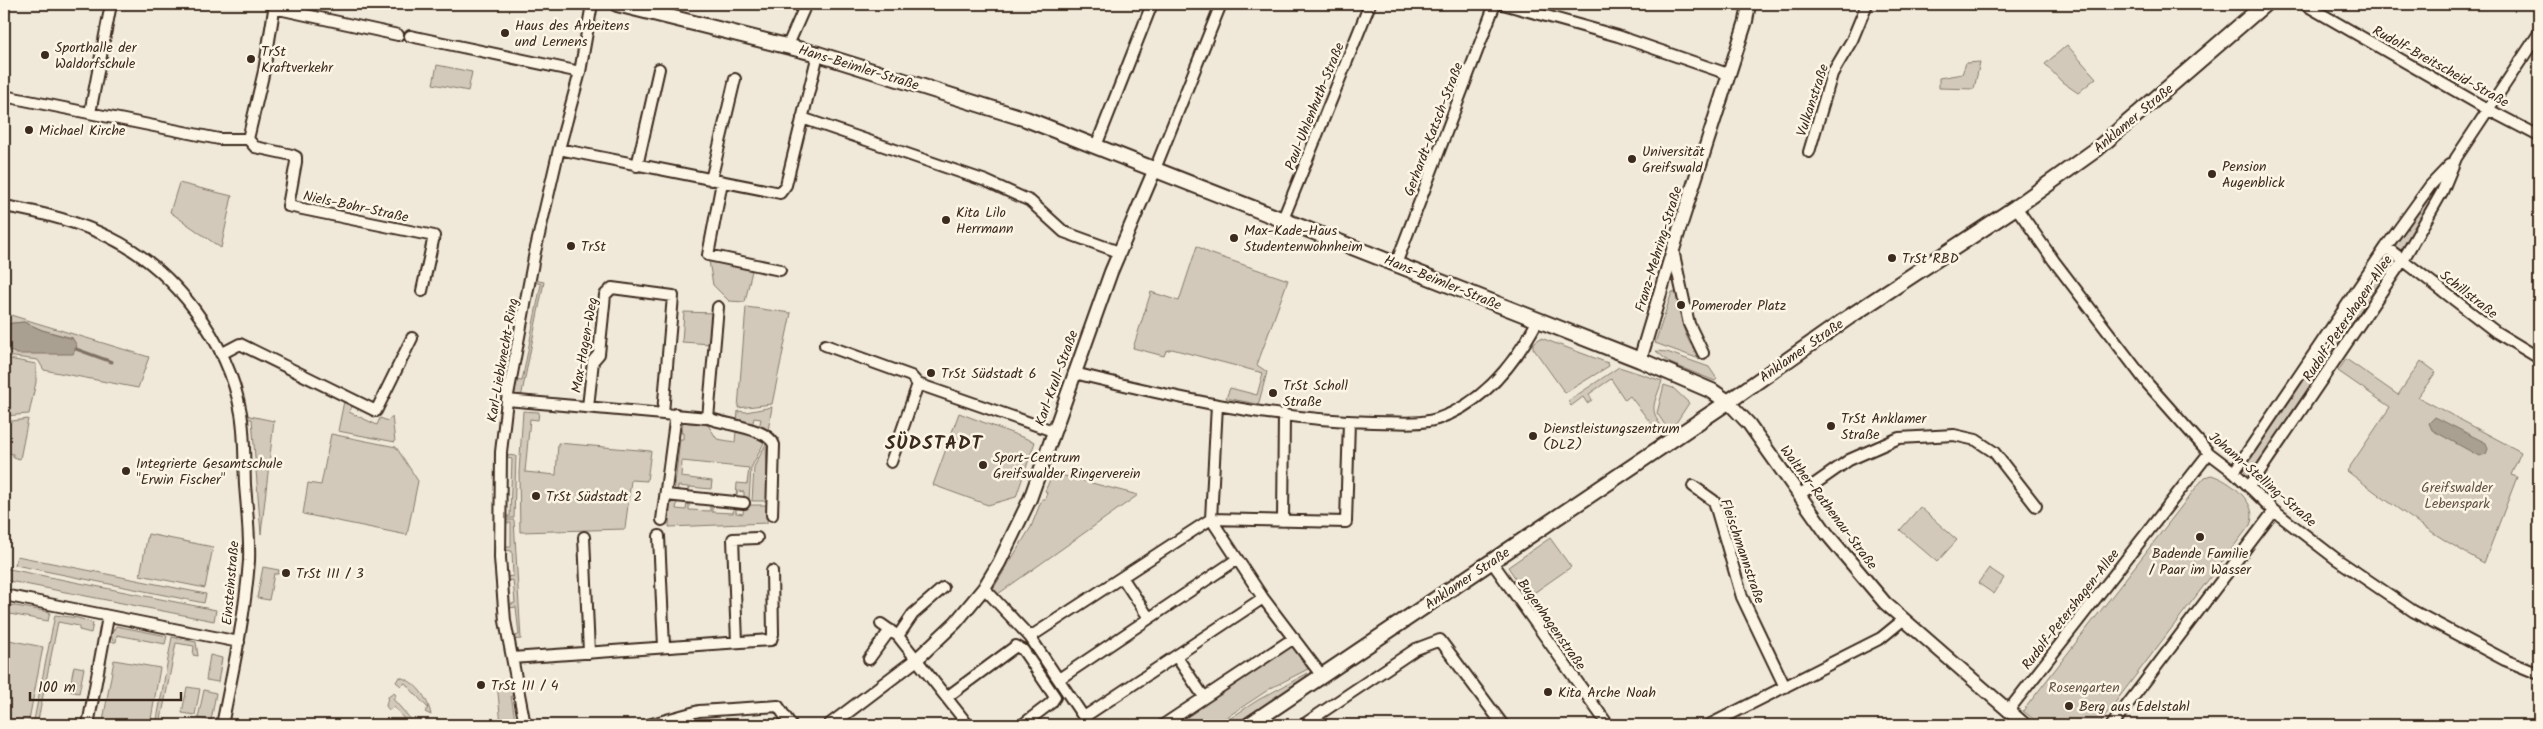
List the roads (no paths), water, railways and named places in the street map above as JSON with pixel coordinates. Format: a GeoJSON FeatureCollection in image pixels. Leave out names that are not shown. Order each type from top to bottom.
{"type":"FeatureCollection","features":[{"type":"Feature","properties":{"kind":"main road","name":"Hans-Beimler-Straße"},"geometry":{"type":"LineString","coordinates":[[617,4],[788,45],[1026,119],[1640,360],[1712,391],[1728,402]]}},
{"type":"Feature","properties":{"kind":"main road","name":"Anklamer Straße"},"geometry":{"type":"LineString","coordinates":[[1249,725],[1728,402],[1849,317],[2016,207],[2097,148],[2253,10],[2265,4]]}},
{"type":"Feature","properties":{"kind":"street"},"geometry":{"type":"LineString","coordinates":[[90,113],[111,4]]}},
{"type":"Feature","properties":{"kind":"street","name":"Karl-Liebknecht-Ring"},"geometry":{"type":"LineString","coordinates":[[525,725],[505,621],[500,558],[500,469],[507,400],[535,252],[559,149],[580,72],[592,4]]}},
{"type":"Feature","properties":{"kind":"street"},"geometry":{"type":"LineString","coordinates":[[788,45],[806,4]]}},
{"type":"Feature","properties":{"kind":"street"},"geometry":{"type":"LineString","coordinates":[[1096,146],[1152,4]]}},
{"type":"Feature","properties":{"kind":"street"},"geometry":{"type":"LineString","coordinates":[[1154,168],[1221,4]]}},
{"type":"Feature","properties":{"kind":"street","name":"Paul-Uhlenhuth-Straße"},"geometry":{"type":"LineString","coordinates":[[1283,219],[1370,4]]}},
{"type":"Feature","properties":{"kind":"street","name":"Gerhardt-Katsch-Straße"},"geometry":{"type":"LineString","coordinates":[[1396,264],[1495,4]]}},
{"type":"Feature","properties":{"kind":"street"},"geometry":{"type":"LineString","coordinates":[[1503,4],[1618,36],[1728,74]]}},
{"type":"Feature","properties":{"kind":"street","name":"Franz-Mehring-Straße"},"geometry":{"type":"LineString","coordinates":[[1640,360],[1749,4]]}},
{"type":"Feature","properties":{"kind":"street","name":"Vulkanstraße"},"geometry":{"type":"LineString","coordinates":[[1809,152],[1832,74],[1852,40],[1867,4]]}},
{"type":"Feature","properties":{"kind":"street","name":"Rudolf-Breitscheid-Straße"},"geometry":{"type":"LineString","coordinates":[[2304,4],[2487,109],[2539,136]]}},
{"type":"Feature","properties":{"kind":"street"},"geometry":{"type":"LineString","coordinates":[[248,140],[264,71],[274,6],[398,35]]}},
{"type":"Feature","properties":{"kind":"street","name":"Rudolf-Petershagen-Allee"},"geometry":{"type":"LineString","coordinates":[[2249,486],[2403,260],[2442,192],[2456,158],[2539,33]]}},
{"type":"Feature","properties":{"kind":"street"},"geometry":{"type":"LineString","coordinates":[[410,36],[580,72]]}},
{"type":"Feature","properties":{"kind":"street"},"geometry":{"type":"LineString","coordinates":[[559,149],[780,193],[786,185],[818,54]]}},
{"type":"Feature","properties":{"kind":"street"},"geometry":{"type":"LineString","coordinates":[[637,166],[659,69]]}},
{"type":"Feature","properties":{"kind":"street"},"geometry":{"type":"LineString","coordinates":[[711,180],[735,80]]}},
{"type":"Feature","properties":{"kind":"street","name":"Niels-Bohr-Straße"},"geometry":{"type":"LineString","coordinates":[[4,96],[219,139],[248,140],[255,147],[296,157],[288,206],[434,236],[422,291]]}},
{"type":"Feature","properties":{"kind":"street"},"geometry":{"type":"LineString","coordinates":[[802,118],[986,181],[1030,201],[1064,232],[1119,252]]}},
{"type":"Feature","properties":{"kind":"street","name":"Rudolf-Petershagen-Allee"},"geometry":{"type":"LineString","coordinates":[[2234,472],[2386,247],[2430,186],[2456,158]]}},
{"type":"Feature","properties":{"kind":"street","name":"Karl-Krull-Straße"},"geometry":{"type":"LineString","coordinates":[[830,725],[917,659],[956,622],[984,588],[1019,526],[1119,252],[1154,168]]}},
{"type":"Feature","properties":{"kind":"street"},"geometry":{"type":"LineString","coordinates":[[722,182],[708,255],[780,270]]}},
{"type":"Feature","properties":{"kind":"street","name":"Einsteinstraße"},"geometry":{"type":"LineString","coordinates":[[4,206],[60,218],[92,229],[123,245],[155,268],[181,293],[197,314],[221,354],[241,414],[249,560],[239,642],[222,725]]}},
{"type":"Feature","properties":{"kind":"street","name":"Johann-Stelling-Straße"},"geometry":{"type":"LineString","coordinates":[[2016,207],[2147,382],[2209,452],[2234,472],[2274,511],[2335,558],[2413,611],[2505,660],[2539,674]]}},
{"type":"Feature","properties":{"kind":"street","name":"Schillstraße"},"geometry":{"type":"LineString","coordinates":[[2386,247],[2496,332],[2539,358]]}},
{"type":"Feature","properties":{"kind":"street"},"geometry":{"type":"LineString","coordinates":[[1673,250],[1689,324],[1703,353]]}},
{"type":"Feature","properties":{"kind":"street","name":"Max-Hagen-Weg"},"geometry":{"type":"LineString","coordinates":[[588,407],[593,361],[599,354],[605,295],[612,288],[672,296],[663,413]]}},
{"type":"Feature","properties":{"kind":"street"},"geometry":{"type":"LineString","coordinates":[[708,418],[718,307]]}},
{"type":"Feature","properties":{"kind":"street"},"geometry":{"type":"LineString","coordinates":[[1074,373],[1217,405],[1349,422],[1415,423],[1436,419],[1454,412],[1501,376],[1515,360],[1538,320]]}},
{"type":"Feature","properties":{"kind":"street"},"geometry":{"type":"LineString","coordinates":[[221,354],[240,344],[376,411],[412,338]]}},
{"type":"Feature","properties":{"kind":"street"},"geometry":{"type":"LineString","coordinates":[[825,345],[911,376],[918,384],[1053,431]]}},
{"type":"Feature","properties":{"kind":"street"},"geometry":{"type":"LineString","coordinates":[[891,462],[918,384]]}},
{"type":"Feature","properties":{"kind":"street","name":"Max-Hagen-Weg"},"geometry":{"type":"LineString","coordinates":[[507,400],[708,418],[723,424],[762,432],[772,440],[774,445],[772,515]]}},
{"type":"Feature","properties":{"kind":"street","name":"Walther-Rathenau-Straße"},"geometry":{"type":"LineString","coordinates":[[1728,402],[1749,424],[1799,495],[1860,574],[1903,620],[2025,725]]}},
{"type":"Feature","properties":{"kind":"street"},"geometry":{"type":"LineString","coordinates":[[1217,405],[1210,519],[1236,560],[1322,676]]}},
{"type":"Feature","properties":{"kind":"street"},"geometry":{"type":"LineString","coordinates":[[662,520],[676,414]]}},
{"type":"Feature","properties":{"kind":"street"},"geometry":{"type":"LineString","coordinates":[[1283,521],[1284,414]]}},
{"type":"Feature","properties":{"kind":"street"},"geometry":{"type":"LineString","coordinates":[[1030,637],[1210,519],[1346,522],[1349,422]]}},
{"type":"Feature","properties":{"kind":"street"},"geometry":{"type":"LineString","coordinates":[[1799,495],[1848,460],[1899,438],[1954,435],[1976,440],[1994,452],[2036,506]]}},
{"type":"Feature","properties":{"kind":"street","name":"Rudolf-Petershagen-Allee"},"geometry":{"type":"LineString","coordinates":[[2008,711],[2209,452]]}},
{"type":"Feature","properties":{"kind":"street","name":"Fleischmannstraße"},"geometry":{"type":"LineString","coordinates":[[1693,486],[1714,500],[1742,598],[1785,687]]}},
{"type":"Feature","properties":{"kind":"street"},"geometry":{"type":"LineString","coordinates":[[666,495],[744,503]]}},
{"type":"Feature","properties":{"kind":"street"},"geometry":{"type":"LineString","coordinates":[[2112,725],[2274,511]]}},
{"type":"Feature","properties":{"kind":"street"},"geometry":{"type":"LineString","coordinates":[[659,536],[664,647]]}},
{"type":"Feature","properties":{"kind":"street"},"geometry":{"type":"LineString","coordinates":[[584,537],[589,653]]}},
{"type":"Feature","properties":{"kind":"street"},"geometry":{"type":"LineString","coordinates":[[737,642],[734,539],[757,538]]}},
{"type":"Feature","properties":{"kind":"street"},"geometry":{"type":"LineString","coordinates":[[1059,678],[1236,560]]}},
{"type":"Feature","properties":{"kind":"street","name":"Bugenhagenstraße"},"geometry":{"type":"LineString","coordinates":[[1492,562],[1608,725]]}},
{"type":"Feature","properties":{"kind":"street"},"geometry":{"type":"LineString","coordinates":[[512,658],[768,640],[772,637],[772,571]]}},
{"type":"Feature","properties":{"kind":"street"},"geometry":{"type":"LineString","coordinates":[[1122,577],[1149,618]]}},
{"type":"Feature","properties":{"kind":"street"},"geometry":{"type":"LineString","coordinates":[[869,659],[913,614],[943,588]]}},
{"type":"Feature","properties":{"kind":"street"},"geometry":{"type":"LineString","coordinates":[[984,588],[1030,637],[1087,721],[1176,656],[1264,598]]}},
{"type":"Feature","properties":{"kind":"street"},"geometry":{"type":"LineString","coordinates":[[4,595],[239,642]]}},
{"type":"Feature","properties":{"kind":"street"},"geometry":{"type":"LineString","coordinates":[[88,725],[108,617]]}},
{"type":"Feature","properties":{"kind":"street"},"geometry":{"type":"LineString","coordinates":[[1709,725],[1881,638],[1903,620]]}},
{"type":"Feature","properties":{"kind":"street"},"geometry":{"type":"LineString","coordinates":[[881,624],[894,633],[917,659],[968,725]]}},
{"type":"Feature","properties":{"kind":"street"},"geometry":{"type":"LineString","coordinates":[[1163,725],[1294,638]]}},
{"type":"Feature","properties":{"kind":"street"},"geometry":{"type":"LineString","coordinates":[[1303,725],[1416,649],[1440,640],[1502,725]]}},
{"type":"Feature","properties":{"kind":"street"},"geometry":{"type":"LineString","coordinates":[[947,697],[1016,646],[1023,650],[1055,697],[1051,704],[1022,725]]}},
{"type":"Feature","properties":{"kind":"street"},"geometry":{"type":"LineString","coordinates":[[1176,656],[1204,697]]}},
{"type":"Feature","properties":{"kind":"street"},"geometry":{"type":"LineString","coordinates":[[648,725],[699,711],[778,706],[791,725]]}},
{"type":"Feature","properties":{"kind":"waterway"},"geometry":{"type":"LineString","coordinates":[[76,349],[112,362]]}},
{"type":"Feature","properties":{"kind":"place","name":"Haus des Arbeitens und Lernens"},"geometry":{"type":"Point","coordinates":[505,33]}},
{"type":"Feature","properties":{"kind":"place","name":"Sporthalle der Waldorfschule"},"geometry":{"type":"Point","coordinates":[45,55]}},
{"type":"Feature","properties":{"kind":"place","name":"TrSt Kraftverkehr"},"geometry":{"type":"Point","coordinates":[251,59]}},
{"type":"Feature","properties":{"kind":"place","name":"Michael Kirche"},"geometry":{"type":"Point","coordinates":[29,130]}},
{"type":"Feature","properties":{"kind":"place","name":"Universität Greifswald"},"geometry":{"type":"Point","coordinates":[1632,159]}},
{"type":"Feature","properties":{"kind":"place","name":"Pension Augenblick"},"geometry":{"type":"Point","coordinates":[2212,174]}},
{"type":"Feature","properties":{"kind":"place","name":"Kita Lilo Herrmann"},"geometry":{"type":"Point","coordinates":[946,220]}},
{"type":"Feature","properties":{"kind":"place","name":"Max-Kade-Haus Studentenwohnheim"},"geometry":{"type":"Point","coordinates":[1234,238]}},
{"type":"Feature","properties":{"kind":"place","name":"TrSt"},"geometry":{"type":"Point","coordinates":[571,246]}},
{"type":"Feature","properties":{"kind":"place","name":"TrSt RBD"},"geometry":{"type":"Point","coordinates":[1892,258]}},
{"type":"Feature","properties":{"kind":"place","name":"Pomeroder Platz"},"geometry":{"type":"Point","coordinates":[1681,305]}},
{"type":"Feature","properties":{"kind":"place","name":"TrSt Südstadt 6"},"geometry":{"type":"Point","coordinates":[931,373]}},
{"type":"Feature","properties":{"kind":"place","name":"TrSt Scholl Straße"},"geometry":{"type":"Point","coordinates":[1273,393]}},
{"type":"Feature","properties":{"kind":"place","name":"TrSt Anklamer Straße"},"geometry":{"type":"Point","coordinates":[1831,426]}},
{"type":"Feature","properties":{"kind":"place","name":"Dienstleistungszentrum (DLZ)"},"geometry":{"type":"Point","coordinates":[1533,436]}},
{"type":"Feature","properties":{"kind":"place","name":"Sport-Centrum Greifswalder Ringerverein"},"geometry":{"type":"Point","coordinates":[983,465]}},
{"type":"Feature","properties":{"kind":"place","name":"Integrierte Gesamtschule \"Erwin Fischer\""},"geometry":{"type":"Point","coordinates":[126,471]}},
{"type":"Feature","properties":{"kind":"place","name":"TrSt Südstadt 2"},"geometry":{"type":"Point","coordinates":[536,496]}},
{"type":"Feature","properties":{"kind":"place","name":"Badende Familie / Paar im Wasser"},"geometry":{"type":"Point","coordinates":[2200,537]}},
{"type":"Feature","properties":{"kind":"place","name":"TrSt III / 3"},"geometry":{"type":"Point","coordinates":[286,573]}},
{"type":"Feature","properties":{"kind":"place","name":"TrSt III / 4"},"geometry":{"type":"Point","coordinates":[481,685]}},
{"type":"Feature","properties":{"kind":"place","name":"Kita Arche Noah"},"geometry":{"type":"Point","coordinates":[1548,692]}},
{"type":"Feature","properties":{"kind":"place","name":"Berg aus Edelstahl"},"geometry":{"type":"Point","coordinates":[2069,706]}},
{"type":"Feature","properties":{"kind":"district","name":"SÜDSTADT"},"geometry":{"type":"Point","coordinates":[934,442]}},
{"type":"Feature","properties":{"kind":"park label","name":"Greifswalder Lebenspark"},"geometry":{"type":"Point","coordinates":[2457,496]}},
{"type":"Feature","properties":{"kind":"park label","name":"Rosengarten"},"geometry":{"type":"Point","coordinates":[2084,687]}}]}
